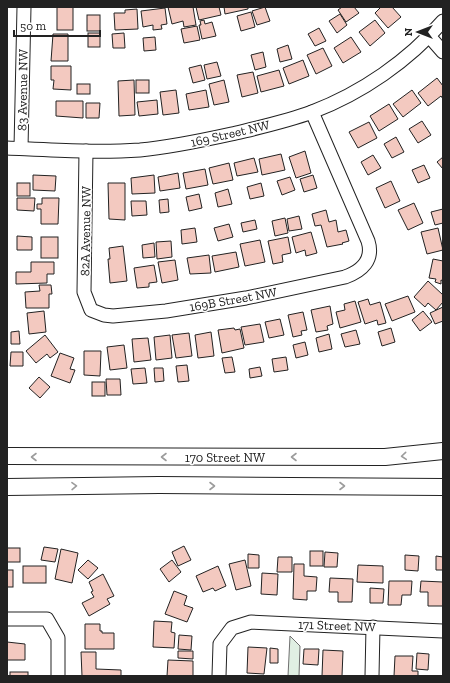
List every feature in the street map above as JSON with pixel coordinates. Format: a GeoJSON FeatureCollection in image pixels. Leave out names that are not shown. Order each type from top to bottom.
{"type":"FeatureCollection","features":[{"type":"Feature","properties":{"kind":"main road","name":"170 Street NW"},"geometry":{"type":"LineString","coordinates":[[7,456],[385,457],[443,451]]}},
{"type":"Feature","properties":{"kind":"main road"},"geometry":{"type":"LineString","coordinates":[[7,487],[443,487]]}},
{"type":"Feature","properties":{"kind":"street","name":"83 Avenue NW"},"geometry":{"type":"LineString","coordinates":[[21,148],[24,7]]}},
{"type":"Feature","properties":{"kind":"street","name":"169 Street NW"},"geometry":{"type":"LineString","coordinates":[[7,148],[140,150],[202,141],[281,122],[312,112],[367,85],[409,54],[443,21]]}},
{"type":"Feature","properties":{"kind":"street"},"geometry":{"type":"LineString","coordinates":[[429,36],[443,52]]}},
{"type":"Feature","properties":{"kind":"street","name":"169B Street NW"},"geometry":{"type":"LineString","coordinates":[[91,310],[104,315],[131,315],[246,298],[345,277],[360,271],[369,259],[370,246],[312,112]]}},
{"type":"Feature","properties":{"kind":"street","name":"82A Avenue NW"},"geometry":{"type":"LineString","coordinates":[[86,150],[84,292],[91,310]]}},
{"type":"Feature","properties":{"kind":"street"},"geometry":{"type":"LineString","coordinates":[[7,619],[47,620],[58,638],[58,676]]}},
{"type":"Feature","properties":{"kind":"street","name":"171 Street NW"},"geometry":{"type":"LineString","coordinates":[[218,676],[220,644],[232,628],[251,622],[443,631]]}},
{"type":"Feature","properties":{"kind":"street"},"geometry":{"type":"LineString","coordinates":[[372,676],[373,627]]}},
{"type":"Feature","properties":{"kind":"green space"},"geometry":{"type":"Polygon","coordinates":[[[290,636],[300,646],[299,676],[288,676],[290,636]]]}},
{"type":"Feature","properties":{"kind":"building"},"geometry":{"type":"Polygon","coordinates":[[[57,7],[73,7],[73,30],[57,30],[57,7]]]}},
{"type":"Feature","properties":{"kind":"building"},"geometry":{"type":"Polygon","coordinates":[[[168,7],[193,7],[196,25],[184,27],[183,21],[172,24],[168,7]]]}},
{"type":"Feature","properties":{"kind":"building"},"geometry":{"type":"Polygon","coordinates":[[[196,7],[219,7],[221,15],[199,20],[196,7]]]}},
{"type":"Feature","properties":{"kind":"building"},"geometry":{"type":"Polygon","coordinates":[[[224,7],[248,7],[248,9],[225,14],[224,7]]]}},
{"type":"Feature","properties":{"kind":"building"},"geometry":{"type":"Polygon","coordinates":[[[265,7],[270,21],[257,25],[252,11],[265,7]]]}},
{"type":"Feature","properties":{"kind":"building"},"geometry":{"type":"Polygon","coordinates":[[[342,7],[354,7],[359,13],[346,22],[338,10],[342,7]]]}},
{"type":"Feature","properties":{"kind":"building"},"geometry":{"type":"Polygon","coordinates":[[[381,7],[392,7],[401,17],[388,28],[375,13],[381,7]]]}},
{"type":"Feature","properties":{"kind":"building"},"geometry":{"type":"Polygon","coordinates":[[[165,8],[167,24],[161,25],[162,29],[153,30],[153,25],[143,27],[141,11],[165,8]]]}},
{"type":"Feature","properties":{"kind":"building"},"geometry":{"type":"Polygon","coordinates":[[[137,9],[138,29],[115,30],[114,13],[125,13],[125,10],[137,9]]]}},
{"type":"Feature","properties":{"kind":"building"},"geometry":{"type":"Polygon","coordinates":[[[251,12],[255,27],[241,31],[237,16],[251,12]]]}},
{"type":"Feature","properties":{"kind":"building"},"geometry":{"type":"Polygon","coordinates":[[[340,14],[347,25],[337,33],[329,21],[340,14]]]}},
{"type":"Feature","properties":{"kind":"building"},"geometry":{"type":"Polygon","coordinates":[[[87,15],[100,15],[100,31],[87,31],[87,15]]]}},
{"type":"Feature","properties":{"kind":"building"},"geometry":{"type":"Polygon","coordinates":[[[204,20],[205,24],[212,22],[216,36],[202,39],[199,25],[201,25],[200,21],[204,20]]]}},
{"type":"Feature","properties":{"kind":"building"},"geometry":{"type":"Polygon","coordinates":[[[375,20],[385,33],[370,46],[359,32],[375,20]]]}},
{"type":"Feature","properties":{"kind":"building"},"geometry":{"type":"Polygon","coordinates":[[[197,26],[200,40],[184,43],[181,29],[197,26]]]}},
{"type":"Feature","properties":{"kind":"building"},"geometry":{"type":"Polygon","coordinates":[[[319,28],[326,41],[315,46],[308,34],[319,28]]]}},
{"type":"Feature","properties":{"kind":"building"},"geometry":{"type":"Polygon","coordinates":[[[88,33],[100,33],[100,47],[88,47],[88,33]]]}},
{"type":"Feature","properties":{"kind":"building"},"geometry":{"type":"Polygon","coordinates":[[[124,33],[125,48],[113,48],[112,34],[124,33]]]}},
{"type":"Feature","properties":{"kind":"building"},"geometry":{"type":"Polygon","coordinates":[[[53,34],[68,34],[68,61],[51,61],[53,34]]]}},
{"type":"Feature","properties":{"kind":"building"},"geometry":{"type":"Polygon","coordinates":[[[155,37],[156,50],[144,51],[143,38],[155,37]]]}},
{"type":"Feature","properties":{"kind":"building"},"geometry":{"type":"Polygon","coordinates":[[[351,37],[361,52],[343,63],[334,48],[351,37]]]}},
{"type":"Feature","properties":{"kind":"building"},"geometry":{"type":"Polygon","coordinates":[[[288,45],[292,59],[280,62],[277,49],[288,45]]]}},
{"type":"Feature","properties":{"kind":"building"},"geometry":{"type":"Polygon","coordinates":[[[323,48],[332,66],[316,74],[307,55],[323,48]]]}},
{"type":"Feature","properties":{"kind":"building"},"geometry":{"type":"Polygon","coordinates":[[[263,52],[266,67],[255,70],[251,55],[263,52]]]}},
{"type":"Feature","properties":{"kind":"building"},"geometry":{"type":"Polygon","coordinates":[[[303,60],[309,76],[289,84],[283,68],[303,60]]]}},
{"type":"Feature","properties":{"kind":"building"},"geometry":{"type":"Polygon","coordinates":[[[217,62],[221,76],[207,79],[204,65],[217,62]]]}},
{"type":"Feature","properties":{"kind":"building"},"geometry":{"type":"Polygon","coordinates":[[[201,65],[205,80],[193,83],[189,68],[201,65]]]}},
{"type":"Feature","properties":{"kind":"building"},"geometry":{"type":"Polygon","coordinates":[[[51,66],[71,66],[71,90],[53,89],[54,80],[51,80],[51,66]]]}},
{"type":"Feature","properties":{"kind":"building"},"geometry":{"type":"Polygon","coordinates":[[[279,70],[284,86],[261,92],[257,76],[279,70]]]}},
{"type":"Feature","properties":{"kind":"building"},"geometry":{"type":"Polygon","coordinates":[[[253,72],[258,93],[242,97],[237,75],[253,72]]]}},
{"type":"Feature","properties":{"kind":"building"},"geometry":{"type":"Polygon","coordinates":[[[437,78],[443,86],[443,99],[441,96],[428,106],[418,93],[437,78]]]}},
{"type":"Feature","properties":{"kind":"building"},"geometry":{"type":"Polygon","coordinates":[[[134,80],[135,115],[119,116],[118,81],[134,80]]]}},
{"type":"Feature","properties":{"kind":"building"},"geometry":{"type":"Polygon","coordinates":[[[136,80],[149,80],[149,93],[136,93],[136,80]]]}},
{"type":"Feature","properties":{"kind":"building"},"geometry":{"type":"Polygon","coordinates":[[[224,80],[229,102],[214,105],[209,84],[224,80]]]}},
{"type":"Feature","properties":{"kind":"building"},"geometry":{"type":"Polygon","coordinates":[[[77,84],[90,84],[90,94],[77,94],[77,84]]]}},
{"type":"Feature","properties":{"kind":"building"},"geometry":{"type":"Polygon","coordinates":[[[176,90],[179,113],[163,115],[160,92],[176,90]]]}},
{"type":"Feature","properties":{"kind":"building"},"geometry":{"type":"Polygon","coordinates":[[[206,90],[209,107],[189,110],[186,94],[206,90]]]}},
{"type":"Feature","properties":{"kind":"building"},"geometry":{"type":"Polygon","coordinates":[[[412,90],[421,103],[403,117],[393,104],[412,90]]]}},
{"type":"Feature","properties":{"kind":"building"},"geometry":{"type":"Polygon","coordinates":[[[157,100],[158,114],[139,116],[137,102],[157,100]]]}},
{"type":"Feature","properties":{"kind":"building"},"geometry":{"type":"Polygon","coordinates":[[[56,101],[83,101],[83,118],[56,116],[56,101]]]}},
{"type":"Feature","properties":{"kind":"building"},"geometry":{"type":"Polygon","coordinates":[[[86,103],[100,103],[99,118],[86,118],[86,103]]]}},
{"type":"Feature","properties":{"kind":"building"},"geometry":{"type":"Polygon","coordinates":[[[389,104],[398,119],[379,131],[370,116],[389,104]]]}},
{"type":"Feature","properties":{"kind":"building"},"geometry":{"type":"Polygon","coordinates":[[[422,121],[431,135],[418,143],[409,129],[422,121]]]}},
{"type":"Feature","properties":{"kind":"building"},"geometry":{"type":"Polygon","coordinates":[[[369,122],[377,138],[358,148],[349,132],[369,122]]]}},
{"type":"Feature","properties":{"kind":"building"},"geometry":{"type":"Polygon","coordinates":[[[396,137],[404,152],[392,158],[384,144],[396,137]]]}},
{"type":"Feature","properties":{"kind":"building"},"geometry":{"type":"Polygon","coordinates":[[[305,151],[311,173],[296,178],[289,157],[305,151]]]}},
{"type":"Feature","properties":{"kind":"building"},"geometry":{"type":"Polygon","coordinates":[[[281,154],[285,170],[262,175],[259,159],[281,154]]]}},
{"type":"Feature","properties":{"kind":"building"},"geometry":{"type":"Polygon","coordinates":[[[373,155],[381,168],[368,175],[361,162],[373,155]]]}},
{"type":"Feature","properties":{"kind":"building"},"geometry":{"type":"Polygon","coordinates":[[[443,157],[443,169],[437,162],[443,157]]]}},
{"type":"Feature","properties":{"kind":"building"},"geometry":{"type":"Polygon","coordinates":[[[254,158],[258,172],[237,176],[234,163],[254,158]]]}},
{"type":"Feature","properties":{"kind":"building"},"geometry":{"type":"Polygon","coordinates":[[[229,163],[233,180],[213,184],[209,168],[229,163]]]}},
{"type":"Feature","properties":{"kind":"building"},"geometry":{"type":"Polygon","coordinates":[[[424,165],[430,178],[418,183],[412,170],[424,165]]]}},
{"type":"Feature","properties":{"kind":"building"},"geometry":{"type":"Polygon","coordinates":[[[205,169],[208,185],[186,189],[183,173],[205,169]]]}},
{"type":"Feature","properties":{"kind":"building"},"geometry":{"type":"Polygon","coordinates":[[[178,173],[180,188],[160,191],[158,177],[178,173]]]}},
{"type":"Feature","properties":{"kind":"building"},"geometry":{"type":"Polygon","coordinates":[[[33,175],[56,176],[55,191],[33,190],[33,175]]]}},
{"type":"Feature","properties":{"kind":"building"},"geometry":{"type":"Polygon","coordinates":[[[154,175],[155,193],[132,194],[131,178],[154,175]]]}},
{"type":"Feature","properties":{"kind":"building"},"geometry":{"type":"Polygon","coordinates":[[[313,175],[317,188],[304,192],[300,179],[313,175]]]}},
{"type":"Feature","properties":{"kind":"building"},"geometry":{"type":"Polygon","coordinates":[[[290,177],[295,190],[282,195],[277,181],[290,177]]]}},
{"type":"Feature","properties":{"kind":"building"},"geometry":{"type":"Polygon","coordinates":[[[391,181],[400,201],[385,208],[376,188],[391,181]]]}},
{"type":"Feature","properties":{"kind":"building"},"geometry":{"type":"Polygon","coordinates":[[[17,183],[30,183],[30,196],[17,196],[17,183]]]}},
{"type":"Feature","properties":{"kind":"building"},"geometry":{"type":"Polygon","coordinates":[[[108,183],[125,183],[125,220],[109,219],[108,183]]]}},
{"type":"Feature","properties":{"kind":"building"},"geometry":{"type":"Polygon","coordinates":[[[261,183],[264,196],[250,199],[247,187],[261,183]]]}},
{"type":"Feature","properties":{"kind":"building"},"geometry":{"type":"Polygon","coordinates":[[[228,189],[232,204],[218,207],[215,193],[228,189]]]}},
{"type":"Feature","properties":{"kind":"building"},"geometry":{"type":"Polygon","coordinates":[[[199,194],[202,208],[189,211],[186,197],[199,194]]]}},
{"type":"Feature","properties":{"kind":"building"},"geometry":{"type":"Polygon","coordinates":[[[17,198],[35,198],[34,211],[17,210],[17,198]]]}},
{"type":"Feature","properties":{"kind":"building"},"geometry":{"type":"Polygon","coordinates":[[[42,198],[59,198],[58,224],[41,224],[41,209],[37,209],[37,204],[42,204],[42,198]]]}},
{"type":"Feature","properties":{"kind":"building"},"geometry":{"type":"Polygon","coordinates":[[[168,199],[169,212],[160,213],[159,200],[168,199]]]}},
{"type":"Feature","properties":{"kind":"building"},"geometry":{"type":"Polygon","coordinates":[[[131,201],[146,201],[147,215],[132,216],[131,201]]]}},
{"type":"Feature","properties":{"kind":"building"},"geometry":{"type":"Polygon","coordinates":[[[414,203],[423,223],[408,230],[398,210],[414,203]]]}},
{"type":"Feature","properties":{"kind":"building"},"geometry":{"type":"Polygon","coordinates":[[[443,209],[443,223],[435,225],[431,212],[443,209]]]}},
{"type":"Feature","properties":{"kind":"building"},"geometry":{"type":"Polygon","coordinates":[[[326,210],[329,222],[336,220],[338,232],[346,230],[349,241],[342,243],[343,244],[327,247],[321,225],[315,226],[312,214],[326,210]]]}},
{"type":"Feature","properties":{"kind":"building"},"geometry":{"type":"Polygon","coordinates":[[[299,216],[302,229],[289,231],[287,219],[299,216]]]}},
{"type":"Feature","properties":{"kind":"building"},"geometry":{"type":"Polygon","coordinates":[[[285,218],[288,233],[275,236],[272,221],[285,218]]]}},
{"type":"Feature","properties":{"kind":"building"},"geometry":{"type":"Polygon","coordinates":[[[255,220],[257,229],[243,232],[241,223],[255,220]]]}},
{"type":"Feature","properties":{"kind":"building"},"geometry":{"type":"Polygon","coordinates":[[[229,224],[233,237],[218,241],[214,228],[229,224]]]}},
{"type":"Feature","properties":{"kind":"building"},"geometry":{"type":"Polygon","coordinates":[[[195,228],[197,242],[182,244],[181,230],[195,228]]]}},
{"type":"Feature","properties":{"kind":"building"},"geometry":{"type":"Polygon","coordinates":[[[438,228],[443,250],[427,254],[421,232],[438,228]]]}},
{"type":"Feature","properties":{"kind":"building"},"geometry":{"type":"Polygon","coordinates":[[[311,232],[317,253],[306,256],[305,250],[296,253],[292,237],[311,232]]]}},
{"type":"Feature","properties":{"kind":"building"},"geometry":{"type":"Polygon","coordinates":[[[17,236],[32,237],[32,250],[17,250],[17,236]]]}},
{"type":"Feature","properties":{"kind":"building"},"geometry":{"type":"Polygon","coordinates":[[[41,237],[58,237],[58,258],[41,258],[41,237]]]}},
{"type":"Feature","properties":{"kind":"building"},"geometry":{"type":"Polygon","coordinates":[[[288,237],[291,253],[282,255],[283,262],[273,264],[268,241],[288,237]]]}},
{"type":"Feature","properties":{"kind":"building"},"geometry":{"type":"Polygon","coordinates":[[[260,240],[265,262],[245,266],[240,244],[260,240]]]}},
{"type":"Feature","properties":{"kind":"building"},"geometry":{"type":"Polygon","coordinates":[[[171,241],[172,257],[157,259],[156,242],[171,241]]]}},
{"type":"Feature","properties":{"kind":"building"},"geometry":{"type":"Polygon","coordinates":[[[154,243],[155,257],[143,258],[142,245],[154,243]]]}},
{"type":"Feature","properties":{"kind":"building"},"geometry":{"type":"Polygon","coordinates":[[[123,246],[127,281],[110,283],[108,259],[110,259],[109,248],[123,246]]]}},
{"type":"Feature","properties":{"kind":"building"},"geometry":{"type":"Polygon","coordinates":[[[236,252],[239,267],[215,272],[212,256],[236,252]]]}},
{"type":"Feature","properties":{"kind":"building"},"geometry":{"type":"Polygon","coordinates":[[[209,255],[211,273],[190,274],[187,258],[209,255]]]}},
{"type":"Feature","properties":{"kind":"building"},"geometry":{"type":"Polygon","coordinates":[[[433,259],[443,261],[443,281],[441,280],[441,284],[435,282],[436,279],[429,278],[433,259]]]}},
{"type":"Feature","properties":{"kind":"building"},"geometry":{"type":"Polygon","coordinates":[[[175,260],[178,280],[162,283],[158,262],[175,260]]]}},
{"type":"Feature","properties":{"kind":"building"},"geometry":{"type":"Polygon","coordinates":[[[31,262],[54,262],[54,274],[47,274],[47,283],[16,284],[16,272],[31,272],[31,262]]]}},
{"type":"Feature","properties":{"kind":"building"},"geometry":{"type":"Polygon","coordinates":[[[154,265],[157,282],[149,283],[149,287],[137,288],[134,268],[154,265]]]}},
{"type":"Feature","properties":{"kind":"building"},"geometry":{"type":"Polygon","coordinates":[[[428,281],[443,295],[443,302],[436,310],[428,303],[425,307],[414,297],[428,281]]]}},
{"type":"Feature","properties":{"kind":"building"},"geometry":{"type":"Polygon","coordinates":[[[39,285],[51,285],[52,294],[49,294],[49,308],[26,308],[25,292],[40,291],[39,285]]]}},
{"type":"Feature","properties":{"kind":"building"},"geometry":{"type":"Polygon","coordinates":[[[408,296],[415,312],[392,321],[385,304],[408,296]]]}},
{"type":"Feature","properties":{"kind":"building"},"geometry":{"type":"Polygon","coordinates":[[[368,299],[370,305],[380,302],[386,323],[378,325],[377,320],[365,324],[358,302],[368,299]]]}},
{"type":"Feature","properties":{"kind":"building"},"geometry":{"type":"Polygon","coordinates":[[[355,301],[361,322],[340,328],[336,312],[345,310],[344,304],[355,301]]]}},
{"type":"Feature","properties":{"kind":"building"},"geometry":{"type":"Polygon","coordinates":[[[330,306],[333,324],[327,326],[328,330],[316,332],[311,310],[330,306]]]}},
{"type":"Feature","properties":{"kind":"building"},"geometry":{"type":"Polygon","coordinates":[[[443,307],[443,321],[435,324],[430,313],[443,307]]]}},
{"type":"Feature","properties":{"kind":"building"},"geometry":{"type":"Polygon","coordinates":[[[44,311],[46,332],[29,334],[27,313],[44,311]]]}},
{"type":"Feature","properties":{"kind":"building"},"geometry":{"type":"Polygon","coordinates":[[[423,311],[432,322],[420,331],[412,320],[423,311]]]}},
{"type":"Feature","properties":{"kind":"building"},"geometry":{"type":"Polygon","coordinates":[[[303,312],[307,330],[301,331],[302,335],[293,337],[288,315],[303,312]]]}},
{"type":"Feature","properties":{"kind":"building"},"geometry":{"type":"Polygon","coordinates":[[[280,319],[284,335],[269,338],[265,322],[280,319]]]}},
{"type":"Feature","properties":{"kind":"building"},"geometry":{"type":"Polygon","coordinates":[[[260,324],[264,342],[245,345],[241,327],[260,324]]]}},
{"type":"Feature","properties":{"kind":"building"},"geometry":{"type":"Polygon","coordinates":[[[234,328],[235,330],[240,329],[244,348],[222,353],[218,330],[234,328]]]}},
{"type":"Feature","properties":{"kind":"building"},"geometry":{"type":"Polygon","coordinates":[[[391,328],[395,342],[382,346],[378,332],[391,328]]]}},
{"type":"Feature","properties":{"kind":"building"},"geometry":{"type":"Polygon","coordinates":[[[356,330],[360,344],[345,347],[341,334],[356,330]]]}},
{"type":"Feature","properties":{"kind":"building"},"geometry":{"type":"Polygon","coordinates":[[[19,331],[20,344],[11,344],[11,332],[19,331]]]}},
{"type":"Feature","properties":{"kind":"building"},"geometry":{"type":"Polygon","coordinates":[[[211,332],[214,356],[198,358],[195,335],[211,332]]]}},
{"type":"Feature","properties":{"kind":"building"},"geometry":{"type":"Polygon","coordinates":[[[189,333],[192,356],[176,358],[172,335],[189,333]]]}},
{"type":"Feature","properties":{"kind":"building"},"geometry":{"type":"Polygon","coordinates":[[[329,334],[332,349],[319,352],[316,338],[329,334]]]}},
{"type":"Feature","properties":{"kind":"building"},"geometry":{"type":"Polygon","coordinates":[[[45,335],[58,352],[50,358],[47,354],[36,363],[26,351],[45,335]]]}},
{"type":"Feature","properties":{"kind":"building"},"geometry":{"type":"Polygon","coordinates":[[[170,335],[172,358],[156,360],[154,337],[170,335]]]}},
{"type":"Feature","properties":{"kind":"building"},"geometry":{"type":"Polygon","coordinates":[[[148,338],[151,360],[134,362],[132,339],[148,338]]]}},
{"type":"Feature","properties":{"kind":"building"},"geometry":{"type":"Polygon","coordinates":[[[305,342],[308,355],[296,358],[293,345],[305,342]]]}},
{"type":"Feature","properties":{"kind":"building"},"geometry":{"type":"Polygon","coordinates":[[[124,345],[127,368],[110,370],[107,347],[124,345]]]}},
{"type":"Feature","properties":{"kind":"building"},"geometry":{"type":"Polygon","coordinates":[[[84,351],[101,351],[100,376],[84,375],[84,351]]]}},
{"type":"Feature","properties":{"kind":"building"},"geometry":{"type":"Polygon","coordinates":[[[11,352],[23,352],[23,366],[10,366],[11,352]]]}},
{"type":"Feature","properties":{"kind":"building"},"geometry":{"type":"Polygon","coordinates":[[[60,353],[74,358],[70,369],[75,370],[70,383],[51,376],[60,353]]]}},
{"type":"Feature","properties":{"kind":"building"},"geometry":{"type":"Polygon","coordinates":[[[232,357],[235,372],[225,373],[222,358],[232,357]]]}},
{"type":"Feature","properties":{"kind":"building"},"geometry":{"type":"Polygon","coordinates":[[[286,357],[288,370],[274,372],[272,359],[286,357]]]}},
{"type":"Feature","properties":{"kind":"building"},"geometry":{"type":"Polygon","coordinates":[[[187,365],[189,381],[178,382],[176,366],[187,365]]]}},
{"type":"Feature","properties":{"kind":"building"},"geometry":{"type":"Polygon","coordinates":[[[260,367],[262,376],[250,378],[249,369],[260,367]]]}},
{"type":"Feature","properties":{"kind":"building"},"geometry":{"type":"Polygon","coordinates":[[[145,368],[147,383],[133,384],[131,369],[145,368]]]}},
{"type":"Feature","properties":{"kind":"building"},"geometry":{"type":"Polygon","coordinates":[[[154,368],[163,368],[164,381],[155,382],[154,368]]]}},
{"type":"Feature","properties":{"kind":"building"},"geometry":{"type":"Polygon","coordinates":[[[39,377],[50,387],[40,398],[29,388],[39,377]]]}},
{"type":"Feature","properties":{"kind":"building"},"geometry":{"type":"Polygon","coordinates":[[[106,379],[120,379],[121,395],[107,395],[106,379]]]}},
{"type":"Feature","properties":{"kind":"building"},"geometry":{"type":"Polygon","coordinates":[[[92,382],[105,382],[105,396],[92,396],[92,382]]]}},
{"type":"Feature","properties":{"kind":"building"},"geometry":{"type":"Polygon","coordinates":[[[184,546],[191,560],[178,566],[172,552],[184,546]]]}},
{"type":"Feature","properties":{"kind":"building"},"geometry":{"type":"Polygon","coordinates":[[[44,547],[58,549],[55,562],[41,560],[44,547]]]}},
{"type":"Feature","properties":{"kind":"building"},"geometry":{"type":"Polygon","coordinates":[[[7,548],[20,548],[20,562],[7,562],[7,548]]]}},
{"type":"Feature","properties":{"kind":"building"},"geometry":{"type":"Polygon","coordinates":[[[61,549],[78,553],[72,583],[55,579],[61,549]]]}},
{"type":"Feature","properties":{"kind":"building"},"geometry":{"type":"Polygon","coordinates":[[[310,551],[323,551],[323,566],[310,566],[310,551]]]}},
{"type":"Feature","properties":{"kind":"building"},"geometry":{"type":"Polygon","coordinates":[[[325,552],[338,553],[337,567],[324,567],[325,552]]]}},
{"type":"Feature","properties":{"kind":"building"},"geometry":{"type":"Polygon","coordinates":[[[248,554],[259,555],[259,568],[248,568],[248,554]]]}},
{"type":"Feature","properties":{"kind":"building"},"geometry":{"type":"Polygon","coordinates":[[[405,555],[419,556],[418,571],[405,570],[405,555]]]}},
{"type":"Feature","properties":{"kind":"building"},"geometry":{"type":"Polygon","coordinates":[[[436,556],[443,557],[443,570],[436,570],[436,556]]]}},
{"type":"Feature","properties":{"kind":"building"},"geometry":{"type":"Polygon","coordinates":[[[278,557],[292,557],[292,572],[277,572],[278,557]]]}},
{"type":"Feature","properties":{"kind":"building"},"geometry":{"type":"Polygon","coordinates":[[[88,560],[98,568],[88,579],[78,570],[88,560]]]}},
{"type":"Feature","properties":{"kind":"building"},"geometry":{"type":"Polygon","coordinates":[[[172,560],[181,572],[169,582],[160,569],[172,560]]]}},
{"type":"Feature","properties":{"kind":"building"},"geometry":{"type":"Polygon","coordinates":[[[245,560],[251,586],[236,590],[229,564],[245,560]]]}},
{"type":"Feature","properties":{"kind":"building"},"geometry":{"type":"Polygon","coordinates":[[[294,564],[304,564],[304,576],[317,577],[316,591],[307,591],[307,600],[293,599],[294,564]]]}},
{"type":"Feature","properties":{"kind":"building"},"geometry":{"type":"Polygon","coordinates":[[[358,565],[383,566],[383,583],[357,582],[358,565]]]}},
{"type":"Feature","properties":{"kind":"building"},"geometry":{"type":"Polygon","coordinates":[[[23,566],[46,566],[46,583],[23,583],[23,566]]]}},
{"type":"Feature","properties":{"kind":"building"},"geometry":{"type":"Polygon","coordinates":[[[218,566],[226,586],[215,591],[213,588],[203,592],[196,576],[218,566]]]}},
{"type":"Feature","properties":{"kind":"building"},"geometry":{"type":"Polygon","coordinates":[[[7,570],[13,570],[13,587],[7,587],[7,570]]]}},
{"type":"Feature","properties":{"kind":"building"},"geometry":{"type":"Polygon","coordinates":[[[262,573],[278,574],[277,595],[261,594],[262,573]]]}},
{"type":"Feature","properties":{"kind":"building"},"geometry":{"type":"Polygon","coordinates":[[[103,574],[114,596],[107,599],[110,604],[89,616],[82,603],[94,597],[91,592],[93,591],[89,582],[103,574]]]}},
{"type":"Feature","properties":{"kind":"building"},"geometry":{"type":"Polygon","coordinates":[[[330,578],[353,579],[352,602],[338,602],[338,592],[329,592],[330,578]]]}},
{"type":"Feature","properties":{"kind":"building"},"geometry":{"type":"Polygon","coordinates":[[[389,581],[412,581],[411,595],[402,595],[401,605],[388,605],[389,581]]]}},
{"type":"Feature","properties":{"kind":"building"},"geometry":{"type":"Polygon","coordinates":[[[421,581],[443,582],[443,606],[428,606],[428,592],[420,592],[421,581]]]}},
{"type":"Feature","properties":{"kind":"building"},"geometry":{"type":"Polygon","coordinates":[[[370,588],[384,589],[383,603],[370,603],[370,588]]]}},
{"type":"Feature","properties":{"kind":"building"},"geometry":{"type":"Polygon","coordinates":[[[174,591],[187,596],[184,605],[193,608],[187,622],[165,614],[174,591]]]}},
{"type":"Feature","properties":{"kind":"building"},"geometry":{"type":"Polygon","coordinates":[[[154,621],[172,622],[171,632],[175,633],[174,648],[153,647],[154,621]]]}},
{"type":"Feature","properties":{"kind":"building"},"geometry":{"type":"Polygon","coordinates":[[[85,624],[100,624],[100,631],[102,631],[102,633],[114,633],[114,649],[85,649],[85,624]]]}},
{"type":"Feature","properties":{"kind":"building"},"geometry":{"type":"Polygon","coordinates":[[[179,635],[192,636],[191,650],[178,649],[179,635]]]}},
{"type":"Feature","properties":{"kind":"building"},"geometry":{"type":"Polygon","coordinates":[[[7,642],[25,644],[25,660],[7,660],[7,642]]]}},
{"type":"Feature","properties":{"kind":"building"},"geometry":{"type":"Polygon","coordinates":[[[248,647],[267,648],[264,674],[247,673],[248,647]]]}},
{"type":"Feature","properties":{"kind":"building"},"geometry":{"type":"Polygon","coordinates":[[[270,648],[278,649],[278,663],[270,663],[270,648]]]}},
{"type":"Feature","properties":{"kind":"building"},"geometry":{"type":"Polygon","coordinates":[[[304,649],[319,649],[318,665],[303,664],[304,649]]]}},
{"type":"Feature","properties":{"kind":"building"},"geometry":{"type":"Polygon","coordinates":[[[323,650],[343,651],[342,676],[322,676],[323,650]]]}},
{"type":"Feature","properties":{"kind":"building"},"geometry":{"type":"Polygon","coordinates":[[[178,651],[193,651],[193,659],[178,658],[178,651]]]}},
{"type":"Feature","properties":{"kind":"building"},"geometry":{"type":"Polygon","coordinates":[[[81,652],[96,652],[96,669],[121,670],[121,676],[82,676],[81,652]]]}},
{"type":"Feature","properties":{"kind":"building"},"geometry":{"type":"Polygon","coordinates":[[[417,653],[429,654],[428,670],[416,669],[417,653]]]}},
{"type":"Feature","properties":{"kind":"building"},"geometry":{"type":"Polygon","coordinates":[[[395,656],[413,656],[412,671],[418,671],[418,676],[394,676],[395,656]]]}},
{"type":"Feature","properties":{"kind":"building"},"geometry":{"type":"Polygon","coordinates":[[[168,660],[193,661],[193,676],[167,676],[168,660]]]}},
{"type":"Feature","properties":{"kind":"building"},"geometry":{"type":"Polygon","coordinates":[[[10,672],[28,672],[28,676],[10,676],[10,672]]]}}]}
